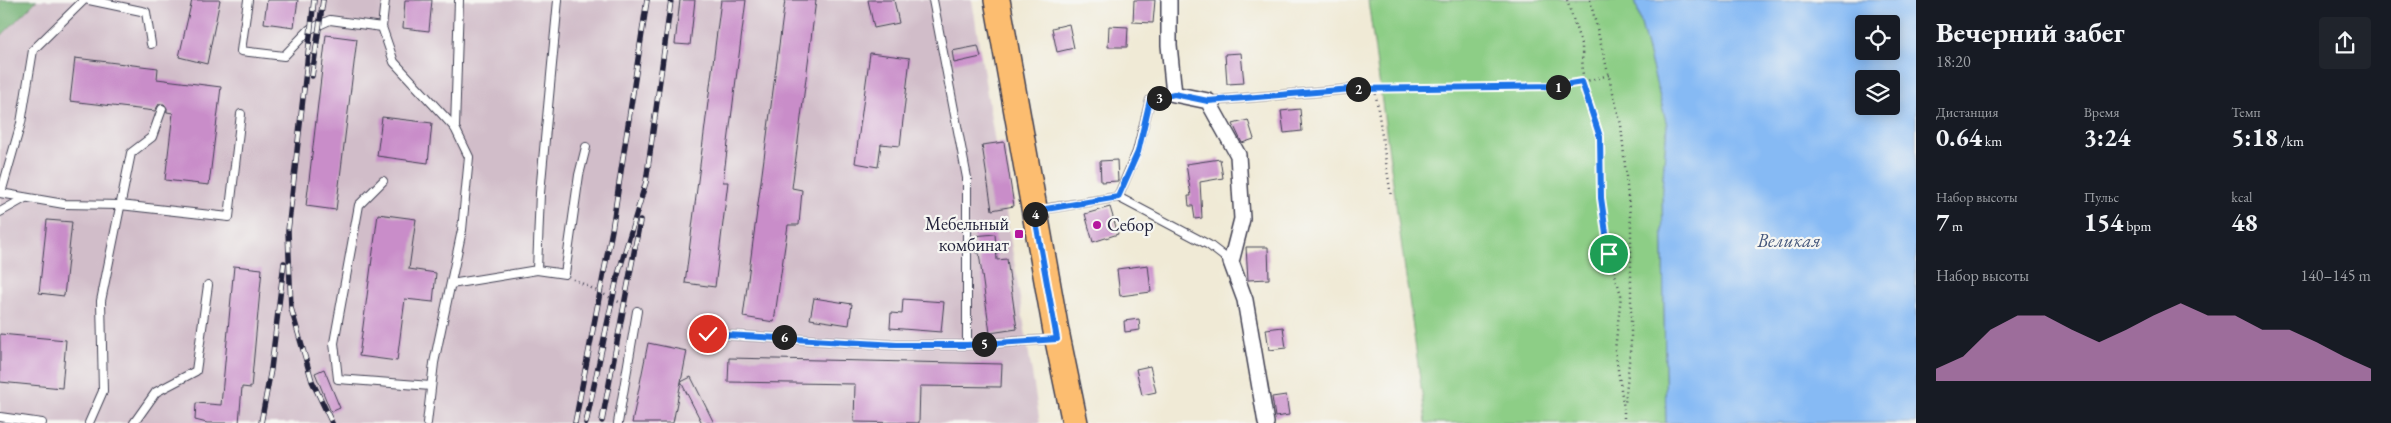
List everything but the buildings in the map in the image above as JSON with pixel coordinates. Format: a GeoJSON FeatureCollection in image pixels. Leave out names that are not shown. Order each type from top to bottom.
{"type":"FeatureCollection","features":[{"type":"Feature","properties":{"kind":"main road"},"geometry":{"type":"LineString","coordinates":[[997,0],[1057,339],[1075,423]]}},
{"type":"Feature","properties":{"kind":"street"},"geometry":{"type":"LineString","coordinates":[[1169,0],[1169,45],[1174,94],[1208,101],[1238,156],[1242,219],[1231,262],[1245,300],[1266,423]]}},
{"type":"Feature","properties":{"kind":"lane"},"geometry":{"type":"LineString","coordinates":[[84,0],[33,50],[21,123],[1,193],[64,204],[120,205],[230,217],[241,114]]}},
{"type":"Feature","properties":{"kind":"lane"},"geometry":{"type":"LineString","coordinates":[[89,0],[146,12],[151,44]]}},
{"type":"Feature","properties":{"kind":"lane"},"geometry":{"type":"LineString","coordinates":[[248,0],[242,51],[284,56],[310,29],[330,20],[382,27]]}},
{"type":"Feature","properties":{"kind":"lane"},"geometry":{"type":"LineString","coordinates":[[386,0],[382,27],[394,62],[455,128],[469,157],[462,230],[432,386],[427,423]]}},
{"type":"Feature","properties":{"kind":"lane"},"geometry":{"type":"LineString","coordinates":[[455,128],[459,0]]}},
{"type":"Feature","properties":{"kind":"lane"},"geometry":{"type":"LineString","coordinates":[[537,270],[540,193],[558,0]]}},
{"type":"Feature","properties":{"kind":"lane"},"geometry":{"type":"LineString","coordinates":[[933,0],[967,178],[967,345]]}},
{"type":"Feature","properties":{"kind":"lane"},"geometry":{"type":"LineString","coordinates":[[1208,101],[1352,89]]}},
{"type":"Feature","properties":{"kind":"lane"},"geometry":{"type":"LineString","coordinates":[[1118,197],[1138,152],[1150,100],[1174,94]]}},
{"type":"Feature","properties":{"kind":"lane"},"geometry":{"type":"LineString","coordinates":[[90,423],[103,391],[101,302],[131,153],[152,137],[162,109]]}},
{"type":"Feature","properties":{"kind":"lane"},"geometry":{"type":"LineString","coordinates":[[451,284],[537,270],[565,274],[579,175],[586,148]]}},
{"type":"Feature","properties":{"kind":"lane"},"geometry":{"type":"LineString","coordinates":[[383,181],[359,205],[334,343],[338,379],[432,386]]}},
{"type":"Feature","properties":{"kind":"lane"},"geometry":{"type":"LineString","coordinates":[[1034,211],[1118,197],[1209,245],[1231,262]]}},
{"type":"Feature","properties":{"kind":"lane"},"geometry":{"type":"LineString","coordinates":[[0,212],[25,198]]}},
{"type":"Feature","properties":{"kind":"lane"},"geometry":{"type":"LineString","coordinates":[[134,423],[156,392],[196,371],[208,285]]}},
{"type":"Feature","properties":{"kind":"lane"},"geometry":{"type":"LineString","coordinates":[[618,423],[637,311]]}},
{"type":"Feature","properties":{"kind":"lane"},"geometry":{"type":"LineString","coordinates":[[708,334],[897,345],[967,345],[1057,339]]}},
{"type":"Feature","properties":{"kind":"lane"},"geometry":{"type":"LineString","coordinates":[[0,418],[42,423]]}},
{"type":"Feature","properties":{"kind":"path"},"geometry":{"type":"LineString","coordinates":[[1567,0],[1582,46],[1582,82],[1600,137],[1601,198],[1609,254],[1621,295],[1615,350],[1624,409]]}},
{"type":"Feature","properties":{"kind":"path"},"geometry":{"type":"LineString","coordinates":[[1590,0],[1621,126],[1631,227],[1631,342],[1624,423]]}},
{"type":"Feature","properties":{"kind":"path"},"geometry":{"type":"LineString","coordinates":[[1352,89],[1558,86],[1609,75]]}},
{"type":"Feature","properties":{"kind":"path"},"geometry":{"type":"LineString","coordinates":[[1375,89],[1391,196]]}},
{"type":"Feature","properties":{"kind":"path"},"geometry":{"type":"LineString","coordinates":[[565,274],[637,311]]}},
{"type":"Feature","properties":{"kind":"shaded area"},"geometry":{"type":"Polygon","coordinates":[[[37,0],[972,0],[1040,423],[0,423],[0,37],[37,0]]]}},
{"type":"Feature","properties":{"kind":"green space"},"geometry":{"type":"Polygon","coordinates":[[[0,0],[37,0],[0,37],[0,0]]]}},
{"type":"Feature","properties":{"kind":"green space"},"geometry":{"type":"Polygon","coordinates":[[[1368,0],[1635,0],[1667,125],[1662,190],[1666,423],[1426,423],[1368,0]]]}},
{"type":"Feature","properties":{"kind":"water","name":"Великая"},"geometry":{"type":"Polygon","coordinates":[[[1635,0],[1916,0],[1916,423],[1666,423],[1662,190],[1667,125],[1635,0]]]}},
{"type":"Feature","properties":{"kind":"railway"},"geometry":{"type":"LineString","coordinates":[[314,0],[288,231],[291,308],[312,381],[332,423]]}},
{"type":"Feature","properties":{"kind":"railway"},"geometry":{"type":"LineString","coordinates":[[312,76],[323,0]]}},
{"type":"Feature","properties":{"kind":"railway"},"geometry":{"type":"LineString","coordinates":[[575,423],[612,230],[647,0]]}},
{"type":"Feature","properties":{"kind":"railway"},"geometry":{"type":"LineString","coordinates":[[586,423],[617,278],[646,182],[671,0]]}},
{"type":"Feature","properties":{"kind":"railway"},"geometry":{"type":"LineString","coordinates":[[602,421],[640,221]]}},
{"type":"Feature","properties":{"kind":"railway"},"geometry":{"type":"LineString","coordinates":[[261,423],[271,369],[284,263]]}},
{"type":"Feature","properties":{"kind":"place","name":"Себор"},"geometry":{"type":"Point","coordinates":[1097,225]}},
{"type":"Feature","properties":{"kind":"place","name":"Мебельный комбинат"},"geometry":{"type":"Point","coordinates":[1019,234]}},
{"type":"Feature","properties":{"kind":"route"},"geometry":{"type":"LineString","coordinates":[[708,334],[735,334],[897,345],[967,345],[1057,339],[1034,211],[1118,197],[1138,152],[1150,100],[1174,94],[1208,101],[1352,89],[1558,86],[1582,82],[1600,137],[1601,198],[1609,254]]}}]}
